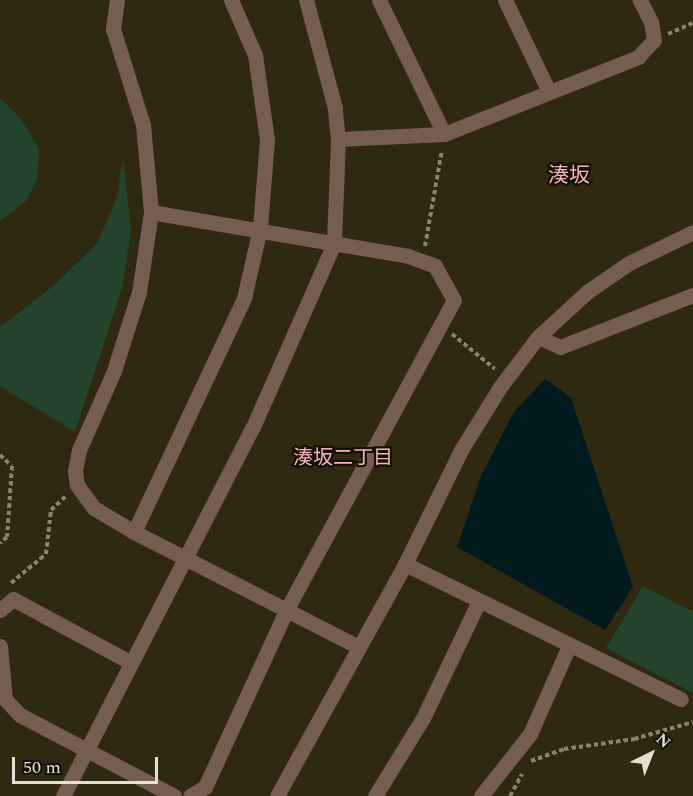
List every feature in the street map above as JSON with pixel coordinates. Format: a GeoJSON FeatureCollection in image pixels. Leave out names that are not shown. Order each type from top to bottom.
{"type":"FeatureCollection","features":[{"type":"Feature","properties":{"kind":"street"},"geometry":{"type":"LineString","coordinates":[[117,0],[113,29],[143,125],[151,212],[139,292],[114,371],[79,450],[75,471],[77,485],[94,508],[134,532],[357,646]]}},
{"type":"Feature","properties":{"kind":"street"},"geometry":{"type":"LineString","coordinates":[[134,532],[244,298],[260,228],[267,140],[255,55],[231,0]]}},
{"type":"Feature","properties":{"kind":"street"},"geometry":{"type":"LineString","coordinates":[[63,796],[182,557],[253,427],[333,243],[338,139],[332,96],[306,0]]}},
{"type":"Feature","properties":{"kind":"street"},"geometry":{"type":"LineString","coordinates":[[379,0],[444,134]]}},
{"type":"Feature","properties":{"kind":"street"},"geometry":{"type":"LineString","coordinates":[[506,0],[549,92]]}},
{"type":"Feature","properties":{"kind":"street"},"geometry":{"type":"LineString","coordinates":[[338,139],[444,134],[638,57],[654,40],[651,22],[640,0]]}},
{"type":"Feature","properties":{"kind":"street"},"geometry":{"type":"LineString","coordinates":[[151,212],[260,228],[422,261],[435,266],[454,300],[286,611],[205,787],[190,796]]}},
{"type":"Feature","properties":{"kind":"street"},"geometry":{"type":"LineString","coordinates":[[277,796],[357,646],[405,564],[461,450],[507,378],[538,337],[587,292],[629,263],[693,232]]}},
{"type":"Feature","properties":{"kind":"street"},"geometry":{"type":"LineString","coordinates":[[538,337],[560,347],[693,295]]}},
{"type":"Feature","properties":{"kind":"street"},"geometry":{"type":"LineString","coordinates":[[405,564],[681,699]]}},
{"type":"Feature","properties":{"kind":"street"},"geometry":{"type":"LineString","coordinates":[[0,610],[13,599],[130,662]]}},
{"type":"Feature","properties":{"kind":"street"},"geometry":{"type":"LineString","coordinates":[[375,796],[423,718],[479,601]]}},
{"type":"Feature","properties":{"kind":"street"},"geometry":{"type":"LineString","coordinates":[[0,646],[6,699],[20,716],[174,796]]}},
{"type":"Feature","properties":{"kind":"street"},"geometry":{"type":"LineString","coordinates":[[481,796],[530,734],[569,646]]}},
{"type":"Feature","properties":{"kind":"path"},"geometry":{"type":"LineString","coordinates":[[654,40],[693,23]]}},
{"type":"Feature","properties":{"kind":"path"},"geometry":{"type":"LineString","coordinates":[[422,261],[444,134]]}},
{"type":"Feature","properties":{"kind":"path"},"geometry":{"type":"LineString","coordinates":[[440,324],[507,378]]}},
{"type":"Feature","properties":{"kind":"path"},"geometry":{"type":"LineString","coordinates":[[0,455],[12,466],[7,537],[0,543]]}},
{"type":"Feature","properties":{"kind":"path"},"geometry":{"type":"LineString","coordinates":[[8,586],[46,554],[51,510],[77,485]]}},
{"type":"Feature","properties":{"kind":"path"},"geometry":{"type":"LineString","coordinates":[[527,763],[564,749],[634,739],[693,722]]}},
{"type":"Feature","properties":{"kind":"path"},"geometry":{"type":"LineString","coordinates":[[510,796],[523,771]]}},
{"type":"Feature","properties":{"kind":"green space"},"geometry":{"type":"Polygon","coordinates":[[[0,98],[22,120],[39,149],[37,180],[26,201],[0,221],[0,98]]]}},
{"type":"Feature","properties":{"kind":"green space"},"geometry":{"type":"Polygon","coordinates":[[[123,157],[131,230],[123,285],[75,432],[0,386],[0,327],[53,286],[97,244],[117,197],[123,157]]]}},
{"type":"Feature","properties":{"kind":"green space"},"geometry":{"type":"Polygon","coordinates":[[[643,586],[693,612],[693,693],[606,648],[643,586]]]}},
{"type":"Feature","properties":{"kind":"water"},"geometry":{"type":"Polygon","coordinates":[[[545,379],[571,398],[633,587],[605,630],[457,547],[481,476],[514,412],[545,379]]]}},
{"type":"Feature","properties":{"kind":"district","name":"湊坂"},"geometry":{"type":"Point","coordinates":[569,176]}},
{"type":"Feature","properties":{"kind":"district","name":"湊坂二丁目"},"geometry":{"type":"Point","coordinates":[343,458]}}]}
